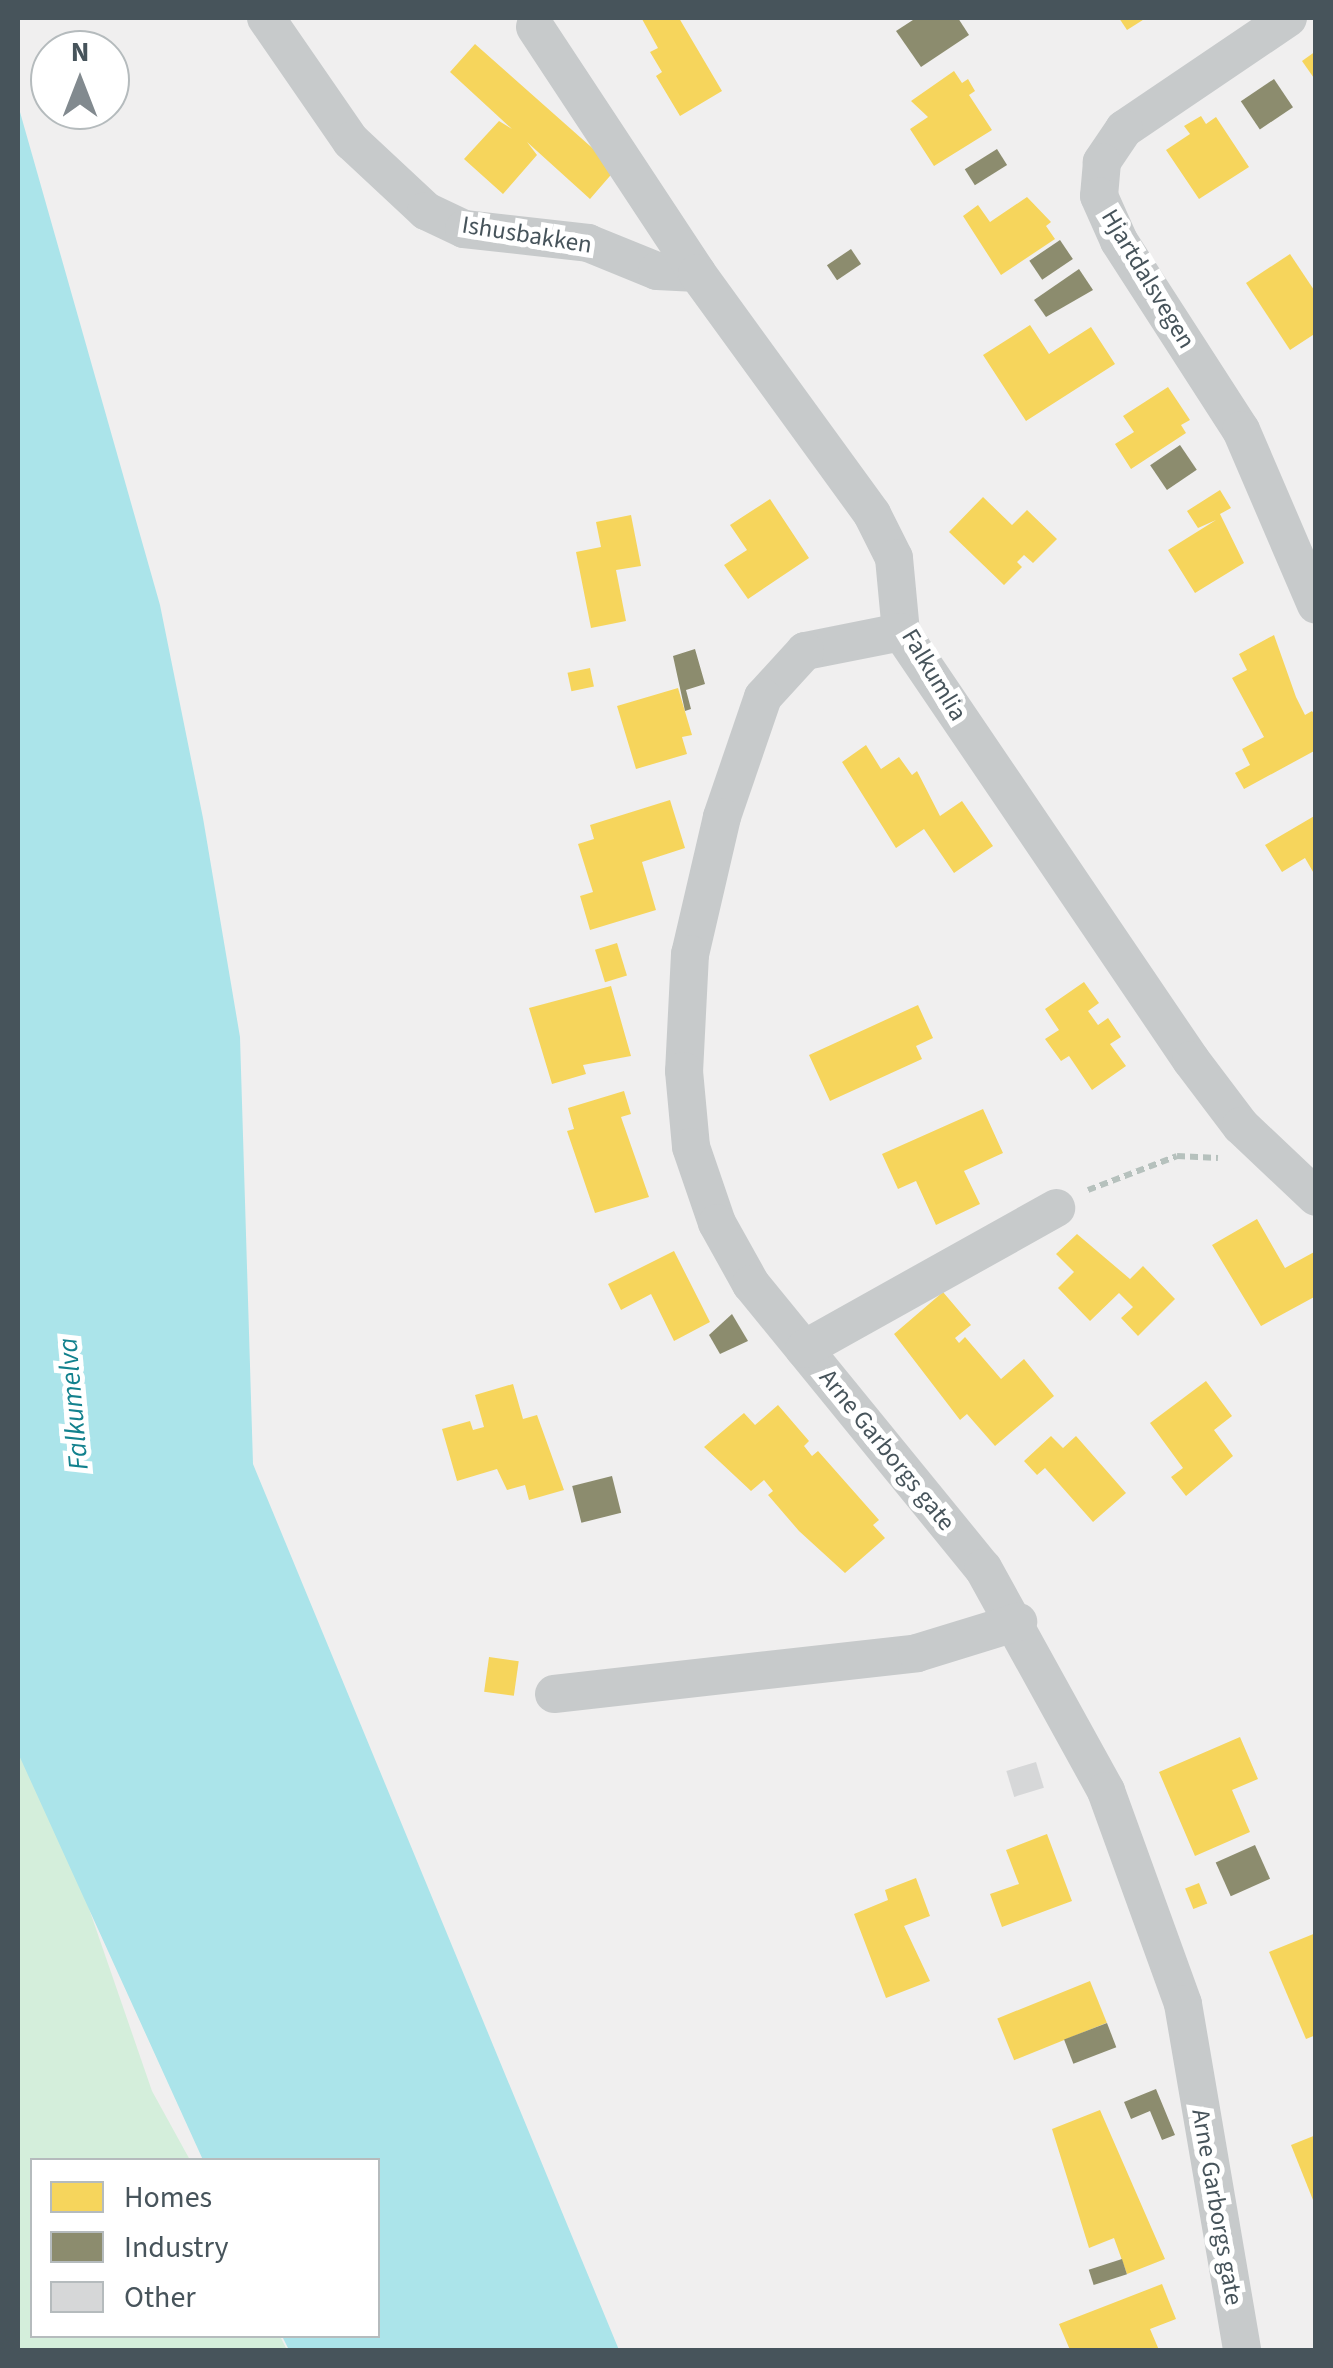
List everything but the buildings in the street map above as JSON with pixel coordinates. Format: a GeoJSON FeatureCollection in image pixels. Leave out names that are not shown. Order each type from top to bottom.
{"type":"FeatureCollection","features":[{"type":"Feature","properties":{"kind":"street","name":"Ishusbakken"},"geometry":{"type":"LineString","coordinates":[[266,18],[351,140],[426,211],[464,228],[588,243],[657,271],[698,273]]}},
{"type":"Feature","properties":{"kind":"street","name":"Hjartdalsvegen"},"geometry":{"type":"LineString","coordinates":[[1288,18],[1124,129],[1102,162],[1099,196],[1120,241],[1240,430],[1316,606]]}},
{"type":"Feature","properties":{"kind":"street","name":"Falkumlia"},"geometry":{"type":"LineString","coordinates":[[535,27],[698,273],[872,514],[894,558],[901,632],[1191,1060],[1242,1126],[1316,1196]]}},
{"type":"Feature","properties":{"kind":"street","name":"Arne Garborgs gate"},"geometry":{"type":"LineString","coordinates":[[901,632],[805,651],[777,676],[764,697],[722,817],[690,954],[684,1071],[692,1147],[717,1223],[751,1284],[983,1568],[1018,1622],[1106,1791],[1159,1924],[1183,2004],[1242,2350]]}},
{"type":"Feature","properties":{"kind":"street"},"geometry":{"type":"LineString","coordinates":[[804,1349],[1056,1208]]}},
{"type":"Feature","properties":{"kind":"street"},"geometry":{"type":"LineString","coordinates":[[554,1694],[916,1653],[1018,1622]]}},
{"type":"Feature","properties":{"kind":"path"},"geometry":{"type":"LineString","coordinates":[[1056,1208],[1142,1164],[1194,1155],[1232,1162]]}},
{"type":"Feature","properties":{"kind":"green space"},"geometry":{"type":"Polygon","coordinates":[[[18,1703],[152,2091],[189,2158],[30,2158],[30,2338],[281,2338],[287,2350],[18,2350],[18,1703]]]}},
{"type":"Feature","properties":{"kind":"water","name":"Falkumelva"},"geometry":{"type":"Polygon","coordinates":[[[18,105],[160,605],[203,818],[240,1037],[253,1464],[619,2350],[289,2350],[283,2338],[380,2338],[380,2158],[202,2158],[18,1753],[18,105]]]}}]}
